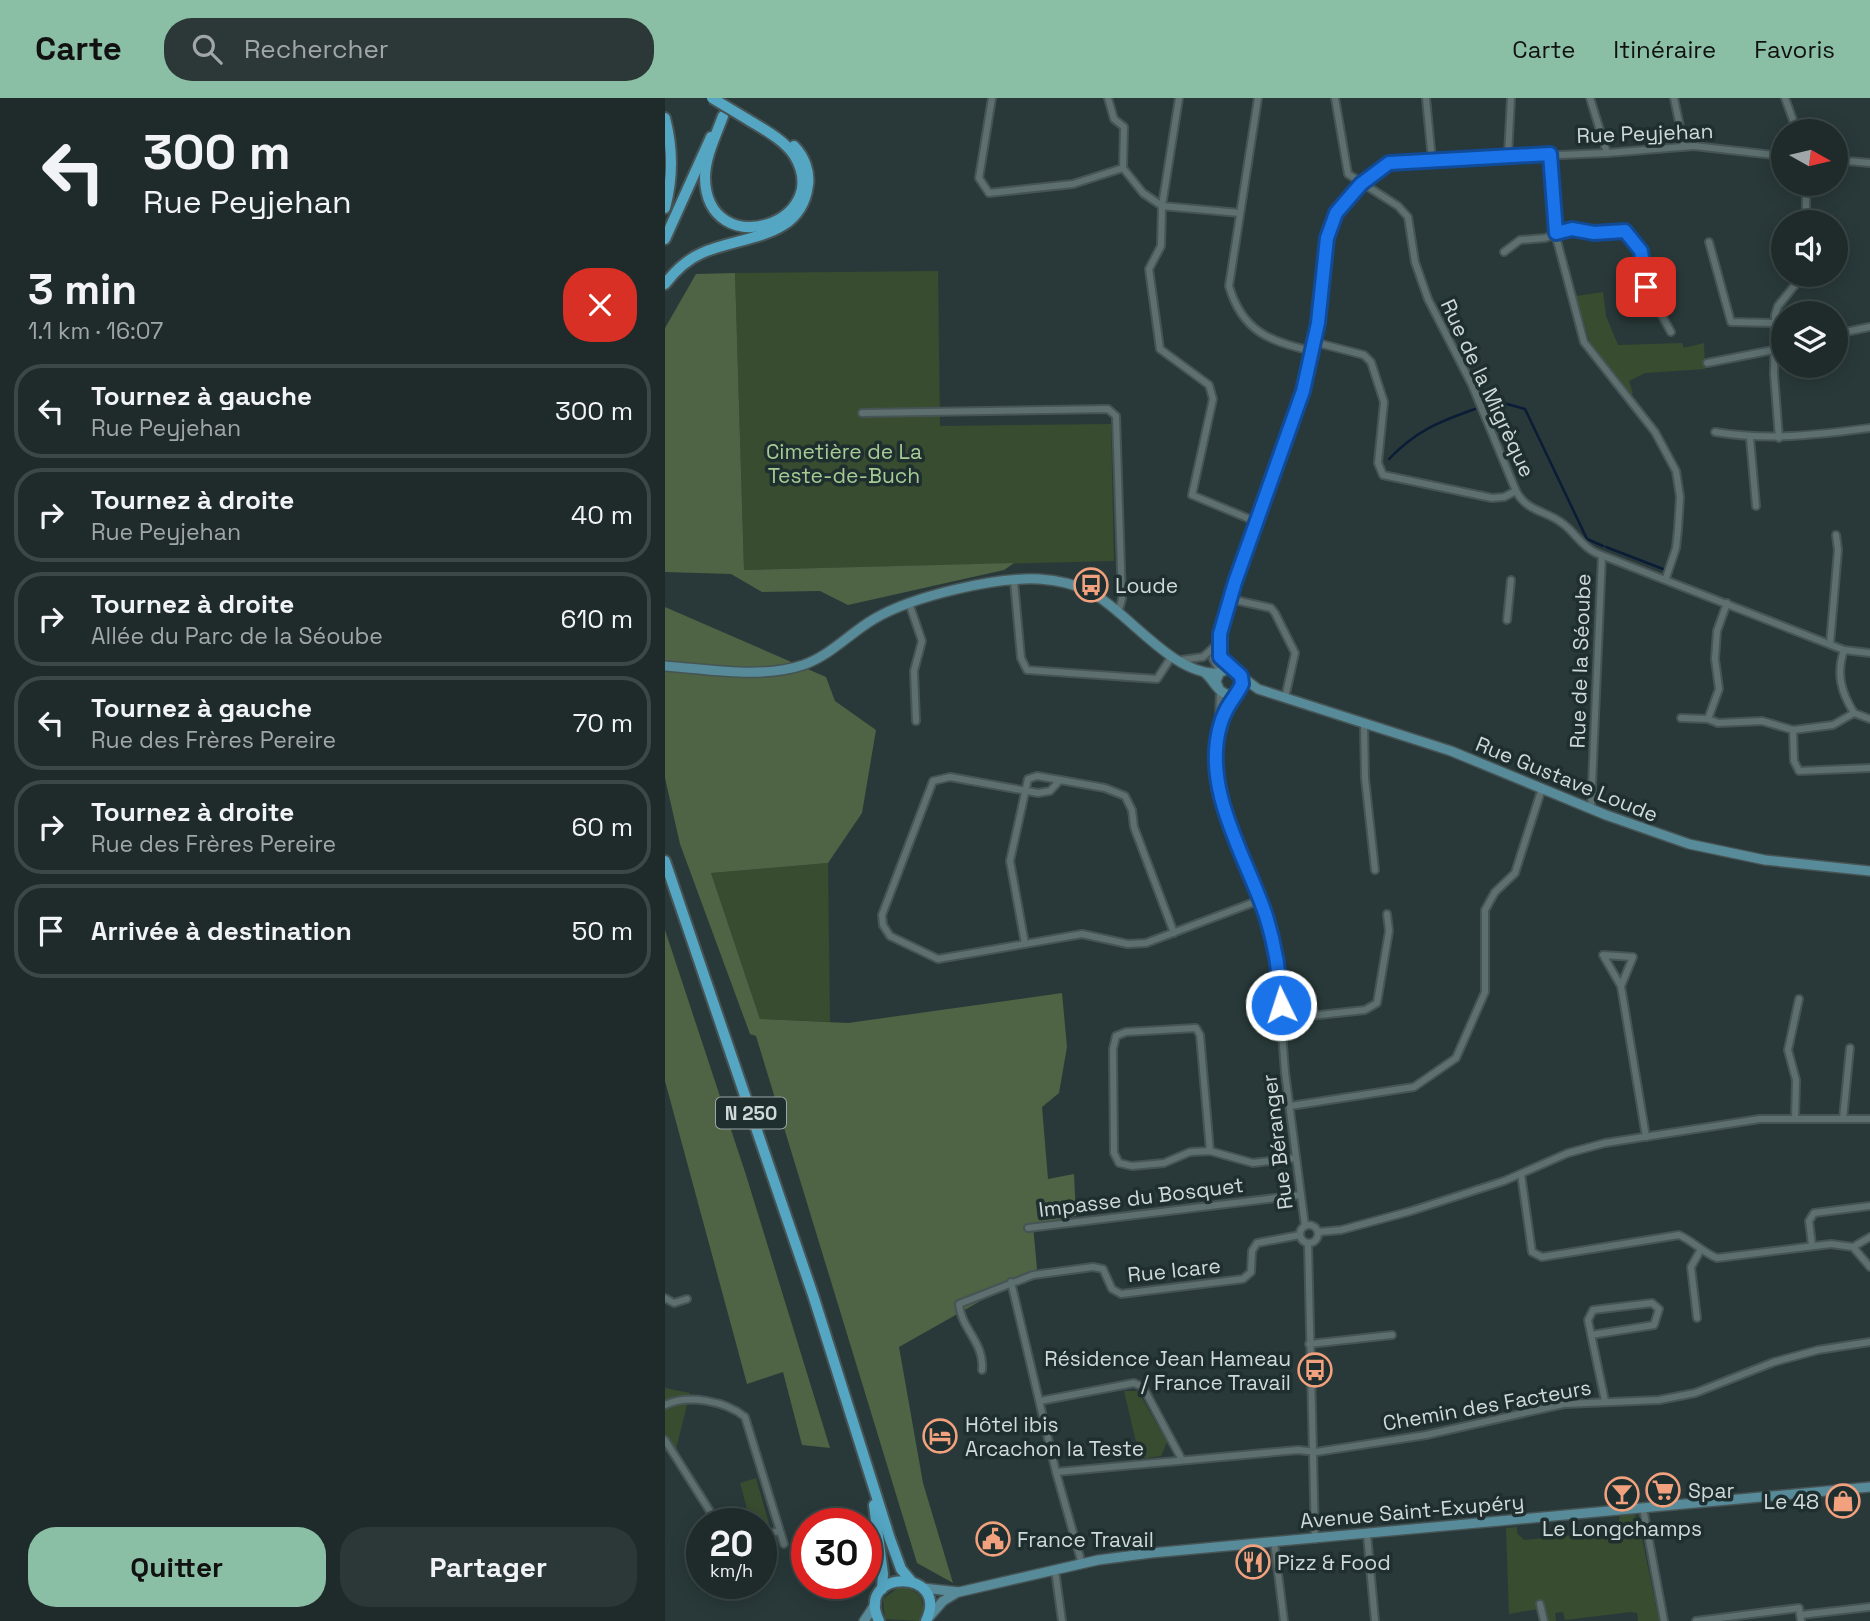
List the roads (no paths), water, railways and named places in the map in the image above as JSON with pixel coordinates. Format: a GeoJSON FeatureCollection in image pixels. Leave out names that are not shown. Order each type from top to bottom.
{"type":"FeatureCollection","features":[{"type":"Feature","properties":{"kind":"main road"},"geometry":{"type":"LineString","coordinates":[[665,284],[700,254],[780,229],[798,214],[805,199],[809,179],[799,151],[788,139],[712,98]]}},
{"type":"Feature","properties":{"kind":"main road"},"geometry":{"type":"LineString","coordinates":[[722,98],[793,154],[801,179],[795,204],[784,217],[770,226],[743,227],[722,217],[708,195],[706,164],[723,116]]}},
{"type":"Feature","properties":{"kind":"main road"},"geometry":{"type":"LineString","coordinates":[[665,239],[703,150],[733,98]]}},
{"type":"Feature","properties":{"kind":"main road"},"geometry":{"type":"LineString","coordinates":[[665,118],[670,137],[671,166],[665,208]]}},
{"type":"Feature","properties":{"kind":"main road","name":"N 250"},"geometry":{"type":"LineString","coordinates":[[665,861],[813,1296],[901,1569],[911,1581]]}},
{"type":"Feature","properties":{"kind":"main road","name":"N 250"},"geometry":{"type":"LineString","coordinates":[[870,1478],[875,1508]]}},
{"type":"Feature","properties":{"kind":"main road"},"geometry":{"type":"LineString","coordinates":[[882,1589],[895,1581],[911,1581],[923,1588],[930,1602],[927,1619]]}},
{"type":"Feature","properties":{"kind":"main road","name":"N 250"},"geometry":{"type":"LineString","coordinates":[[876,1603],[878,1599]]}},
{"type":"Feature","properties":{"kind":"main road"},"geometry":{"type":"LineString","coordinates":[[876,1603],[879,1621]]}},
{"type":"Feature","properties":{"kind":"street"},"geometry":{"type":"LineString","coordinates":[[992,98],[979,178],[989,193],[1073,184],[1123,168]]}},
{"type":"Feature","properties":{"kind":"street"},"geometry":{"type":"LineString","coordinates":[[1108,98],[1114,119],[1124,127],[1123,168],[1143,193],[1162,206],[1240,213]]}},
{"type":"Feature","properties":{"kind":"street"},"geometry":{"type":"LineString","coordinates":[[1178,98],[1162,206],[1161,246],[1149,269],[1160,349],[1209,385],[1213,399],[1192,495],[1257,522]]}},
{"type":"Feature","properties":{"kind":"street"},"geometry":{"type":"LineString","coordinates":[[1258,98],[1229,286],[1235,306],[1269,341],[1312,351]]}},
{"type":"Feature","properties":{"kind":"street"},"geometry":{"type":"LineString","coordinates":[[1335,98],[1346,170],[1361,184]]}},
{"type":"Feature","properties":{"kind":"street"},"geometry":{"type":"LineString","coordinates":[[1426,98],[1432,160]]}},
{"type":"Feature","properties":{"kind":"street"},"geometry":{"type":"LineString","coordinates":[[1508,155],[1511,98]]}},
{"type":"Feature","properties":{"kind":"street"},"geometry":{"type":"LineString","coordinates":[[1590,98],[1607,153]]}},
{"type":"Feature","properties":{"kind":"street"},"geometry":{"type":"LineString","coordinates":[[1674,98],[1684,146]]}},
{"type":"Feature","properties":{"kind":"street"},"geometry":{"type":"LineString","coordinates":[[1785,98],[1793,119]]}},
{"type":"Feature","properties":{"kind":"street","name":"Rue Peyjehan"},"geometry":{"type":"LineString","coordinates":[[1220,673],[1213,655],[1230,599],[1293,424],[1312,351],[1328,233],[1340,207],[1361,184],[1389,163],[1508,155],[1607,153],[1684,146],[1719,147],[1771,154]]}},
{"type":"Feature","properties":{"kind":"street"},"geometry":{"type":"LineString","coordinates":[[1550,154],[1556,233],[1584,342],[1655,432],[1676,471],[1680,497],[1678,528],[1676,548],[1666,578]]}},
{"type":"Feature","properties":{"kind":"street"},"geometry":{"type":"LineString","coordinates":[[1848,161],[1870,163]]}},
{"type":"Feature","properties":{"kind":"street","name":"Rue de la Migrèque"},"geometry":{"type":"LineString","coordinates":[[1361,184],[1398,206],[1408,217],[1415,262],[1428,299],[1472,385],[1516,491],[1528,508],[1560,521],[1588,550],[1602,556],[1666,578],[1845,650],[1870,653]]}},
{"type":"Feature","properties":{"kind":"street"},"geometry":{"type":"LineString","coordinates":[[1504,252],[1520,240],[1545,238],[1572,229],[1594,233],[1628,233],[1641,251],[1646,287],[1671,332]]}},
{"type":"Feature","properties":{"kind":"street"},"geometry":{"type":"LineString","coordinates":[[1709,243],[1731,322],[1771,323]]}},
{"type":"Feature","properties":{"kind":"street"},"geometry":{"type":"LineString","coordinates":[[1781,301],[1793,287]]}},
{"type":"Feature","properties":{"kind":"street"},"geometry":{"type":"LineString","coordinates":[[1848,332],[1870,327]]}},
{"type":"Feature","properties":{"kind":"street"},"geometry":{"type":"LineString","coordinates":[[1314,342],[1364,355],[1371,362],[1384,402],[1378,463],[1383,475],[1492,498],[1504,497],[1516,491]]}},
{"type":"Feature","properties":{"kind":"street"},"geometry":{"type":"LineString","coordinates":[[1707,363],[1771,351]]}},
{"type":"Feature","properties":{"kind":"street"},"geometry":{"type":"LineString","coordinates":[[1776,378],[1779,438]]}},
{"type":"Feature","properties":{"kind":"street"},"geometry":{"type":"LineString","coordinates":[[862,413],[1108,410],[1116,416],[1122,599],[1118,613]]}},
{"type":"Feature","properties":{"kind":"street"},"geometry":{"type":"LineString","coordinates":[[1715,432],[1750,438],[1779,438],[1870,428]]}},
{"type":"Feature","properties":{"kind":"street"},"geometry":{"type":"LineString","coordinates":[[1750,438],[1756,506]]}},
{"type":"Feature","properties":{"kind":"street"},"geometry":{"type":"LineString","coordinates":[[1830,644],[1838,550],[1836,535]]}},
{"type":"Feature","properties":{"kind":"street","name":"Rue de la Séoube"},"geometry":{"type":"LineString","coordinates":[[1591,808],[1602,556]]}},
{"type":"Feature","properties":{"kind":"street"},"geometry":{"type":"LineString","coordinates":[[665,667],[768,670],[797,666],[827,654],[881,615],[909,603],[957,590],[1039,579],[1069,584],[1094,594],[1177,658],[1204,672],[1219,690],[1236,693],[1242,684],[1241,676],[1231,669],[1219,654],[1220,634]]}},
{"type":"Feature","properties":{"kind":"street"},"geometry":{"type":"LineString","coordinates":[[1507,620],[1511,580]]}},
{"type":"Feature","properties":{"kind":"street"},"geometry":{"type":"LineString","coordinates":[[1014,581],[1021,658],[1024,667],[1031,672],[1154,679],[1163,674],[1177,658]]}},
{"type":"Feature","properties":{"kind":"street"},"geometry":{"type":"LineString","coordinates":[[1230,599],[1271,608],[1275,613],[1295,653],[1286,698]]}},
{"type":"Feature","properties":{"kind":"street"},"geometry":{"type":"LineString","coordinates":[[909,603],[922,641],[914,671],[916,721]]}},
{"type":"Feature","properties":{"kind":"street"},"geometry":{"type":"LineString","coordinates":[[1708,719],[1719,690],[1715,659],[1717,631],[1727,603]]}},
{"type":"Feature","properties":{"kind":"street","name":"Rue Peyjehan"},"geometry":{"type":"LineString","coordinates":[[1177,658],[1207,655],[1220,634]]}},
{"type":"Feature","properties":{"kind":"street"},"geometry":{"type":"LineString","coordinates":[[1845,650],[1839,665],[1841,691],[1854,713],[1870,719]]}},
{"type":"Feature","properties":{"kind":"street"},"geometry":{"type":"LineString","coordinates":[[1204,672],[1220,673],[1231,669]]}},
{"type":"Feature","properties":{"kind":"street"},"geometry":{"type":"LineString","coordinates":[[1219,690],[1216,681],[1220,673]]}},
{"type":"Feature","properties":{"kind":"street","name":"Rue Gustave Loude"},"geometry":{"type":"LineString","coordinates":[[1241,676],[1258,690],[1451,751],[1664,836],[1710,850],[1811,867],[1870,871]]}},
{"type":"Feature","properties":{"kind":"street","name":"Rue Béranger"},"geometry":{"type":"LineString","coordinates":[[1219,690],[1217,785],[1260,900],[1276,953],[1290,1106],[1305,1226]]}},
{"type":"Feature","properties":{"kind":"street","name":"Rue Gustave Loude"},"geometry":{"type":"LineString","coordinates":[[1236,693],[1258,690]]}},
{"type":"Feature","properties":{"kind":"street","name":"Rue Béranger"},"geometry":{"type":"LineString","coordinates":[[1219,729],[1236,693]]}},
{"type":"Feature","properties":{"kind":"street"},"geometry":{"type":"LineString","coordinates":[[1681,718],[1708,719],[1718,723],[1762,720],[1793,730],[1833,725],[1854,713]]}},
{"type":"Feature","properties":{"kind":"street"},"geometry":{"type":"LineString","coordinates":[[1364,723],[1365,778],[1374,870]]}},
{"type":"Feature","properties":{"kind":"street"},"geometry":{"type":"LineString","coordinates":[[1793,730],[1794,761],[1799,771],[1870,768]]}},
{"type":"Feature","properties":{"kind":"street"},"geometry":{"type":"LineString","coordinates":[[1025,944],[1010,861],[1024,791],[1032,776],[1105,788],[1125,796],[1174,933]]}},
{"type":"Feature","properties":{"kind":"street"},"geometry":{"type":"LineString","coordinates":[[1060,780],[1044,793],[950,777],[933,781],[882,915],[883,925],[890,936],[934,959],[1082,934],[1138,944],[1260,900]]}},
{"type":"Feature","properties":{"kind":"street"},"geometry":{"type":"LineString","coordinates":[[1290,1106],[1414,1087],[1456,1058],[1485,992],[1485,910],[1495,892],[1515,873],[1542,788]]}},
{"type":"Feature","properties":{"kind":"street"},"geometry":{"type":"LineString","coordinates":[[1282,1020],[1365,1010],[1377,1003],[1380,993],[1380,967],[1389,931],[1387,914]]}},
{"type":"Feature","properties":{"kind":"street"},"geometry":{"type":"LineString","coordinates":[[1621,986],[1633,957],[1603,955],[1621,986],[1646,1137]]}},
{"type":"Feature","properties":{"kind":"street"},"geometry":{"type":"LineString","coordinates":[[1795,1119],[1796,1080],[1788,1050],[1799,999]]}},
{"type":"Feature","properties":{"kind":"street"},"geometry":{"type":"LineString","coordinates":[[1210,1151],[1200,1035],[1196,1028],[1126,1032],[1116,1036],[1113,1049],[1114,1153],[1119,1163],[1132,1166],[1164,1163],[1190,1152],[1210,1151],[1253,1163],[1296,1158]]}},
{"type":"Feature","properties":{"kind":"street"},"geometry":{"type":"LineString","coordinates":[[1843,1119],[1850,1048]]}},
{"type":"Feature","properties":{"kind":"street"},"geometry":{"type":"LineString","coordinates":[[1318,1232],[1341,1230],[1412,1211],[1521,1174],[1574,1151],[1760,1119],[1870,1119]]}},
{"type":"Feature","properties":{"kind":"street"},"geometry":{"type":"LineString","coordinates":[[1521,1174],[1532,1252],[1542,1257],[1679,1235],[1689,1239],[1700,1251],[1717,1258],[1812,1245],[1853,1247],[1870,1237]]}},
{"type":"Feature","properties":{"kind":"street","name":"Impasse du Bosquet"},"geometry":{"type":"LineString","coordinates":[[1028,1228],[1300,1195]]}},
{"type":"Feature","properties":{"kind":"street"},"geometry":{"type":"LineString","coordinates":[[1812,1245],[1809,1221],[1814,1213],[1870,1206]]}},
{"type":"Feature","properties":{"kind":"street"},"geometry":{"type":"LineString","coordinates":[[1315,1539],[1308,1243],[1300,1235],[1305,1226],[1313,1226],[1318,1232]]}},
{"type":"Feature","properties":{"kind":"street"},"geometry":{"type":"LineString","coordinates":[[1308,1243],[1316,1240],[1318,1232]]}},
{"type":"Feature","properties":{"kind":"street","name":"Rue Icare"},"geometry":{"type":"LineString","coordinates":[[982,1370],[976,1339],[960,1318],[958,1304],[1011,1282],[1045,1273],[1099,1268],[1107,1273],[1112,1289],[1125,1295],[1243,1279],[1251,1272],[1252,1251],[1257,1243],[1300,1235]]}},
{"type":"Feature","properties":{"kind":"street"},"geometry":{"type":"LineString","coordinates":[[1853,1247],[1870,1267]]}},
{"type":"Feature","properties":{"kind":"street"},"geometry":{"type":"LineString","coordinates":[[1697,1318],[1691,1267],[1700,1251]]}},
{"type":"Feature","properties":{"kind":"street"},"geometry":{"type":"LineString","coordinates":[[1011,1282],[1056,1472],[1082,1564]]}},
{"type":"Feature","properties":{"kind":"street"},"geometry":{"type":"LineString","coordinates":[[665,1298],[674,1303],[687,1299]]}},
{"type":"Feature","properties":{"kind":"street"},"geometry":{"type":"LineString","coordinates":[[1591,1335],[1654,1325],[1659,1310],[1652,1303],[1593,1310],[1588,1320],[1591,1335],[1605,1401]]}},
{"type":"Feature","properties":{"kind":"street"},"geometry":{"type":"LineString","coordinates":[[1309,1343],[1392,1335]]}},
{"type":"Feature","properties":{"kind":"street","name":"Chemin des Facteurs"},"geometry":{"type":"LineString","coordinates":[[1056,1472],[1312,1450],[1426,1435],[1565,1404],[1659,1400],[1695,1394],[1796,1356],[1870,1342]]}},
{"type":"Feature","properties":{"kind":"street"},"geometry":{"type":"LineString","coordinates":[[1040,1401],[1134,1383],[1143,1387],[1182,1460]]}},
{"type":"Feature","properties":{"kind":"street"},"geometry":{"type":"LineString","coordinates":[[665,1405],[681,1400],[697,1400],[736,1410],[745,1417],[784,1544]]}},
{"type":"Feature","properties":{"kind":"street"},"geometry":{"type":"LineString","coordinates":[[665,1440],[708,1508]]}},
{"type":"Feature","properties":{"kind":"street","name":"Avenue Saint-Exupéry"},"geometry":{"type":"LineString","coordinates":[[923,1588],[959,1592],[1082,1564],[1140,1554],[1870,1487]]}},
{"type":"Feature","properties":{"kind":"street"},"geometry":{"type":"LineString","coordinates":[[1643,1508],[1664,1621]]}},
{"type":"Feature","properties":{"kind":"street"},"geometry":{"type":"LineString","coordinates":[[1367,1534],[1375,1621]]}},
{"type":"Feature","properties":{"kind":"street"},"geometry":{"type":"LineString","coordinates":[[1274,1541],[1285,1621]]}},
{"type":"Feature","properties":{"kind":"street"},"geometry":{"type":"LineString","coordinates":[[1055,1570],[1062,1621]]}},
{"type":"Feature","properties":{"kind":"street","name":"Avenue Saint-Exupéry"},"geometry":{"type":"LineString","coordinates":[[927,1619],[935,1608],[959,1592]]}},
{"type":"Feature","properties":{"kind":"street"},"geometry":{"type":"LineString","coordinates":[[865,1621],[876,1603]]}},
{"type":"Feature","properties":{"kind":"street"},"geometry":{"type":"LineString","coordinates":[[1540,1604],[1544,1621]]}},
{"type":"Feature","properties":{"kind":"street"},"geometry":{"type":"LineString","coordinates":[[1696,1621],[1791,1608],[1799,1608],[1800,1618],[1870,1607]]}},
{"type":"Feature","properties":{"kind":"waterway"},"geometry":{"type":"LineString","coordinates":[[1489,408],[1507,404],[1525,409],[1587,539],[1603,546]]}},
{"type":"Feature","properties":{"kind":"waterway"},"geometry":{"type":"LineString","coordinates":[[1389,459],[1428,428],[1475,409]]}},
{"type":"Feature","properties":{"kind":"waterway"},"geometry":{"type":"LineString","coordinates":[[1606,547],[1663,569]]}},
{"type":"Feature","properties":{"kind":"place","name":"Loude"},"geometry":{"type":"Point","coordinates":[1091,585]}},
{"type":"Feature","properties":{"kind":"place","name":"Résidence Jean Hameau / France Travail"},"geometry":{"type":"Point","coordinates":[1315,1370]}},
{"type":"Feature","properties":{"kind":"place","name":"Hôtel ibis Arcachon la Teste"},"geometry":{"type":"Point","coordinates":[940,1436]}},
{"type":"Feature","properties":{"kind":"place","name":"Spar"},"geometry":{"type":"Point","coordinates":[1663,1490]}},
{"type":"Feature","properties":{"kind":"place","name":"Le Longchamps"},"geometry":{"type":"Point","coordinates":[1622,1494]}},
{"type":"Feature","properties":{"kind":"place","name":"Le 48"},"geometry":{"type":"Point","coordinates":[1843,1501]}},
{"type":"Feature","properties":{"kind":"place","name":"France Travail"},"geometry":{"type":"Point","coordinates":[993,1539]}},
{"type":"Feature","properties":{"kind":"place","name":"Pizz & Food"},"geometry":{"type":"Point","coordinates":[1253,1562]}},
{"type":"Feature","properties":{"kind":"park label","name":"Cimetière de La Teste-de-Buch"},"geometry":{"type":"Point","coordinates":[844,463]}}]}
